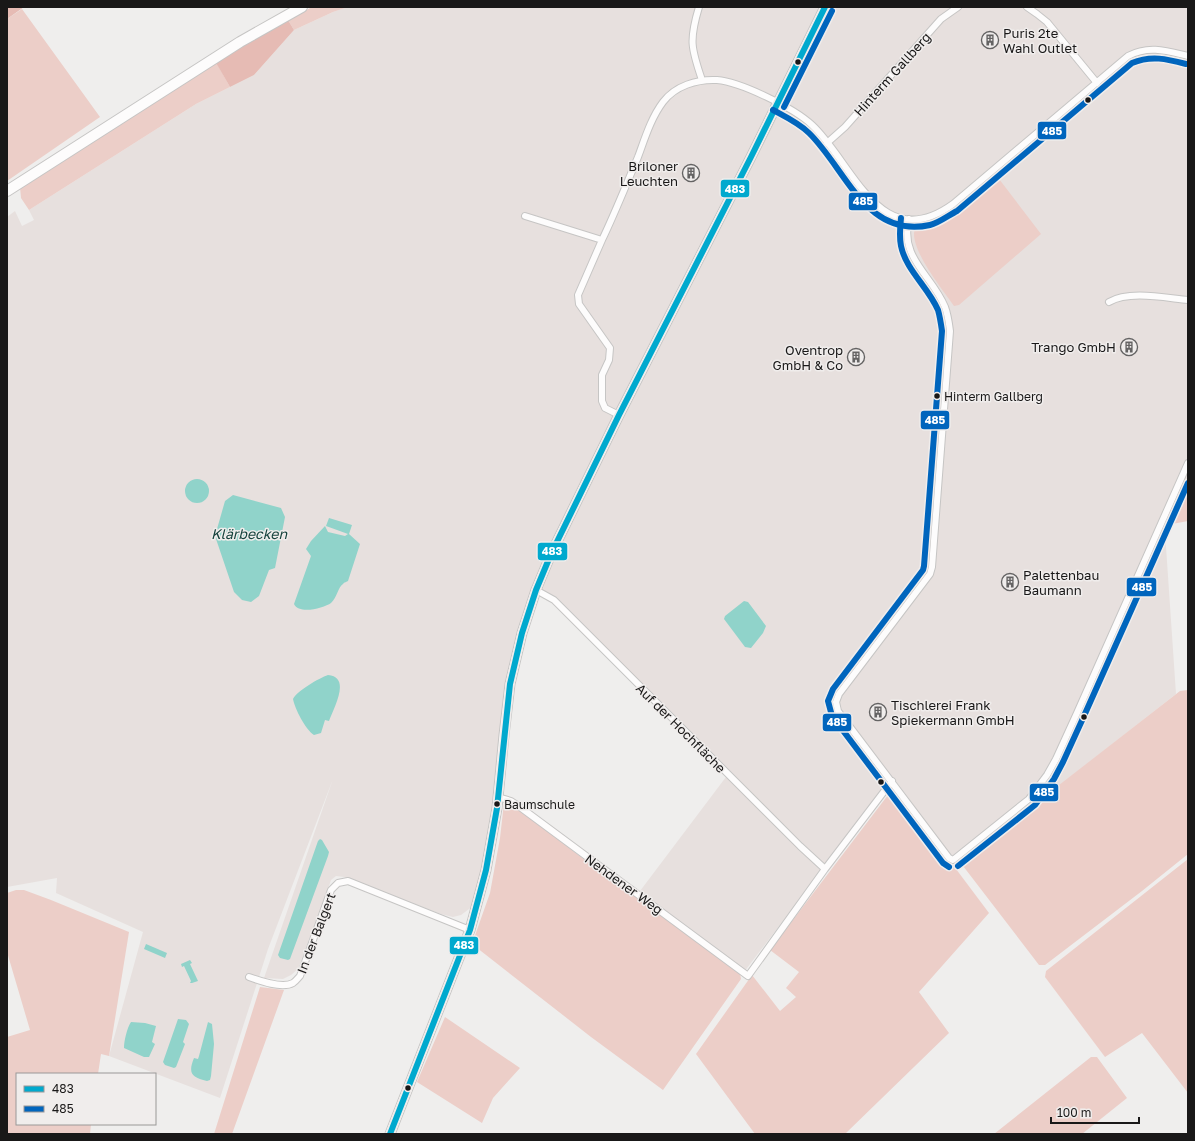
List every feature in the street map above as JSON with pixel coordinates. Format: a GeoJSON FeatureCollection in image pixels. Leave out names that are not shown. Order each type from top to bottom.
{"type":"FeatureCollection","features":[{"type":"Feature","properties":{"kind":"main road"},"geometry":{"type":"LineString","coordinates":[[7,191],[240,42],[302,7]]}},
{"type":"Feature","properties":{"kind":"street"},"geometry":{"type":"LineString","coordinates":[[699,7],[691,45],[694,59],[702,80]]}},
{"type":"Feature","properties":{"kind":"street"},"geometry":{"type":"LineString","coordinates":[[390,1134],[470,930],[492,846],[510,684],[522,634],[536,590],[551,554],[619,415],[751,157],[825,7]]}},
{"type":"Feature","properties":{"kind":"street","name":"Hinterm Gallberg"},"geometry":{"type":"LineString","coordinates":[[827,143],[845,127],[941,19],[958,7]]}},
{"type":"Feature","properties":{"kind":"street"},"geometry":{"type":"LineString","coordinates":[[1027,7],[1047,22],[1097,83]]}},
{"type":"Feature","properties":{"kind":"street"},"geometry":{"type":"LineString","coordinates":[[619,415],[605,408],[602,401],[602,375],[609,360],[610,348],[579,304],[578,295],[652,122],[663,102],[673,92],[702,80],[718,80],[736,85],[777,102],[807,121],[827,143],[872,202],[891,214],[909,219],[941,213],[950,207],[1126,58],[1142,50],[1156,49],[1188,56]]}},
{"type":"Feature","properties":{"kind":"street"},"geometry":{"type":"LineString","coordinates":[[525,216],[602,240]]}},
{"type":"Feature","properties":{"kind":"street"},"geometry":{"type":"LineString","coordinates":[[909,219],[906,230],[912,256],[945,307],[950,331],[932,567],[930,574],[839,694],[836,702],[838,710],[949,858],[953,860],[1029,799],[1047,775],[1077,713],[1188,463]]}},
{"type":"Feature","properties":{"kind":"street"},"geometry":{"type":"LineString","coordinates":[[1109,302],[1120,297],[1128,296],[1188,300]]}},
{"type":"Feature","properties":{"kind":"street","name":"Auf der Hochfläche"},"geometry":{"type":"LineString","coordinates":[[536,590],[554,600],[800,846],[825,869]]}},
{"type":"Feature","properties":{"kind":"street"},"geometry":{"type":"LineString","coordinates":[[825,869],[892,781]]}},
{"type":"Feature","properties":{"kind":"street","name":"Nehdener Weg"},"geometry":{"type":"LineString","coordinates":[[498,797],[511,801],[520,807],[748,976],[825,869]]}},
{"type":"Feature","properties":{"kind":"street","name":"In der Balgert"},"geometry":{"type":"LineString","coordinates":[[249,977],[260,981],[283,985],[293,983],[300,976],[331,890],[338,882],[348,882],[470,930]]}},
{"type":"Feature","properties":{"kind":"shaded area"},"geometry":{"type":"Polygon","coordinates":[[[7,7],[24,7],[7,19],[7,7]]]}},
{"type":"Feature","properties":{"kind":"shaded area"},"geometry":{"type":"Polygon","coordinates":[[[312,7],[348,7],[333,12],[294,30],[288,20],[312,7]]]}},
{"type":"Feature","properties":{"kind":"shaded area"},"geometry":{"type":"Polygon","coordinates":[[[348,7],[1188,7],[1188,481],[1165,532],[1176,694],[958,865],[893,777],[744,972],[637,895],[729,773],[593,634],[551,594],[531,594],[510,660],[503,705],[496,799],[487,858],[473,906],[461,915],[453,917],[441,914],[344,877],[336,876],[331,880],[298,969],[283,979],[264,978],[333,779],[268,949],[220,1098],[109,1056],[143,932],[56,893],[57,878],[7,887],[7,217],[15,211],[22,226],[34,220],[29,210],[196,104],[254,75],[294,30],[333,12],[348,7]]]}},
{"type":"Feature","properties":{"kind":"shaded area"},"geometry":{"type":"Polygon","coordinates":[[[22,9],[100,117],[7,181],[7,19],[22,9]]]}},
{"type":"Feature","properties":{"kind":"shaded area"},"geometry":{"type":"Polygon","coordinates":[[[288,20],[294,30],[254,75],[230,87],[215,61],[288,20]]]}},
{"type":"Feature","properties":{"kind":"shaded area"},"geometry":{"type":"Polygon","coordinates":[[[215,60],[230,87],[196,104],[29,210],[21,198],[20,187],[215,60]]]}},
{"type":"Feature","properties":{"kind":"shaded area"},"geometry":{"type":"Polygon","coordinates":[[[996,175],[1041,234],[959,305],[954,306],[934,278],[919,252],[915,240],[914,230],[922,221],[942,217],[952,211],[965,202],[996,175]]]}},
{"type":"Feature","properties":{"kind":"shaded area"},"geometry":{"type":"Polygon","coordinates":[[[1188,486],[1188,521],[1172,524],[1188,486]]]}},
{"type":"Feature","properties":{"kind":"shaded area"},"geometry":{"type":"Polygon","coordinates":[[[1188,690],[1188,854],[1045,965],[1039,965],[960,862],[1180,691],[1188,690]]]}},
{"type":"Feature","properties":{"kind":"shaded area"},"geometry":{"type":"Polygon","coordinates":[[[888,795],[896,797],[905,805],[989,913],[919,992],[949,1033],[845,1134],[755,1134],[696,1054],[752,975],[780,1011],[796,997],[786,988],[799,972],[770,950],[888,795]]]}},
{"type":"Feature","properties":{"kind":"shaded area"},"geometry":{"type":"Polygon","coordinates":[[[504,803],[511,804],[740,973],[741,979],[663,1090],[591,1037],[472,944],[490,893],[500,838],[504,803]]]}},
{"type":"Feature","properties":{"kind":"shaded area"},"geometry":{"type":"Polygon","coordinates":[[[1188,859],[1188,1093],[1142,1033],[1105,1057],[1045,977],[1046,971],[1188,859]]]}},
{"type":"Feature","properties":{"kind":"shaded area"},"geometry":{"type":"Polygon","coordinates":[[[16,890],[24,890],[129,932],[109,1056],[101,1054],[98,1073],[16,1073],[16,1125],[91,1125],[90,1134],[7,1134],[7,1037],[30,1030],[7,952],[7,893],[16,890]]]}},
{"type":"Feature","properties":{"kind":"shaded area"},"geometry":{"type":"Polygon","coordinates":[[[260,987],[284,990],[232,1134],[214,1134],[260,987]]]}},
{"type":"Feature","properties":{"kind":"shaded area"},"geometry":{"type":"Polygon","coordinates":[[[445,1017],[520,1068],[493,1098],[482,1123],[417,1082],[445,1017]]]}},
{"type":"Feature","properties":{"kind":"shaded area"},"geometry":{"type":"Polygon","coordinates":[[[1091,1057],[1097,1057],[1127,1098],[1082,1134],[994,1134],[1091,1057]]]}},
{"type":"Feature","properties":{"kind":"water"},"geometry":{"type":"Polygon","coordinates":[[[197,479],[202,480],[208,486],[208,496],[202,502],[197,503],[192,502],[186,496],[185,491],[186,486],[192,480],[197,479]]]}},
{"type":"Feature","properties":{"kind":"water","name":"Klärbecken"},"geometry":{"type":"Polygon","coordinates":[[[233,495],[281,508],[285,517],[275,568],[269,570],[259,596],[251,602],[242,600],[234,592],[215,536],[225,501],[233,495]]]}},
{"type":"Feature","properties":{"kind":"water"},"geometry":{"type":"Polygon","coordinates":[[[329,518],[352,525],[349,534],[360,544],[348,581],[341,585],[333,601],[328,605],[312,610],[301,609],[294,604],[311,556],[306,549],[311,541],[325,526],[328,532],[345,536],[348,534],[326,526],[329,518]]]}},
{"type":"Feature","properties":{"kind":"water"},"geometry":{"type":"Polygon","coordinates":[[[744,601],[748,602],[766,626],[763,633],[751,648],[745,647],[724,619],[725,616],[744,601]]]}},
{"type":"Feature","properties":{"kind":"water"},"geometry":{"type":"Polygon","coordinates":[[[328,675],[335,677],[339,681],[339,694],[329,721],[325,720],[321,733],[314,735],[307,728],[301,718],[293,699],[299,692],[309,685],[328,675]]]}},
{"type":"Feature","properties":{"kind":"water"},"geometry":{"type":"Polygon","coordinates":[[[320,839],[329,852],[328,856],[290,959],[280,958],[278,955],[320,839]]]}},
{"type":"Feature","properties":{"kind":"water"},"geometry":{"type":"Polygon","coordinates":[[[146,944],[167,953],[165,958],[144,949],[146,944]]]}},
{"type":"Feature","properties":{"kind":"water"},"geometry":{"type":"Polygon","coordinates":[[[190,960],[192,963],[190,964],[198,981],[192,983],[190,983],[191,981],[184,966],[182,967],[181,964],[190,960]]]}},
{"type":"Feature","properties":{"kind":"water"},"geometry":{"type":"Polygon","coordinates":[[[178,1019],[186,1020],[189,1024],[183,1042],[185,1044],[176,1067],[174,1068],[165,1065],[163,1062],[178,1019]]]}},
{"type":"Feature","properties":{"kind":"water"},"geometry":{"type":"Polygon","coordinates":[[[131,1022],[145,1023],[156,1026],[152,1042],[155,1044],[149,1057],[144,1057],[124,1048],[126,1035],[131,1022]]]}},
{"type":"Feature","properties":{"kind":"water"},"geometry":{"type":"Polygon","coordinates":[[[208,1022],[212,1024],[214,1044],[211,1076],[210,1080],[207,1081],[194,1076],[191,1071],[191,1067],[194,1058],[198,1059],[208,1022]]]}},
{"type":"Feature","properties":{"kind":"transit line","name":"483"},"geometry":{"type":"LineString","coordinates":[[390,1134],[470,930],[486,870],[497,808],[510,684],[522,633],[536,590],[551,554],[619,415],[751,157],[825,7]]}},
{"type":"Feature","properties":{"kind":"transit line","name":"485"},"geometry":{"type":"LineString","coordinates":[[784,107],[832,11]]}},
{"type":"Feature","properties":{"kind":"transit line","name":"485"},"geometry":{"type":"LineString","coordinates":[[773,110],[797,123],[809,133],[859,198],[873,212],[889,222],[908,227],[930,225],[957,211],[1132,63],[1152,58],[1166,59],[1186,64]]}},
{"type":"Feature","properties":{"kind":"transit line","name":"485"},"geometry":{"type":"LineString","coordinates":[[901,218],[900,239],[904,255],[912,271],[934,302],[938,310],[942,331],[924,566],[923,570],[833,689],[828,701],[832,716],[943,863],[949,867]]}},
{"type":"Feature","properties":{"kind":"transit line","name":"485"},"geometry":{"type":"LineString","coordinates":[[958,866],[1035,805],[1054,779],[1084,716],[1188,483]]}},
{"type":"Feature","properties":{"kind":"place","name":"Puris 2te Wahl Outlet"},"geometry":{"type":"Point","coordinates":[990,40]}},
{"type":"Feature","properties":{"kind":"place","name":"Briloner Leuchten"},"geometry":{"type":"Point","coordinates":[691,173]}},
{"type":"Feature","properties":{"kind":"place","name":"Trango GmbH"},"geometry":{"type":"Point","coordinates":[1129,347]}},
{"type":"Feature","properties":{"kind":"place","name":"Oventrop GmbH & Co"},"geometry":{"type":"Point","coordinates":[856,357]}},
{"type":"Feature","properties":{"kind":"place","name":"Hinterm Gallberg"},"geometry":{"type":"Point","coordinates":[937,396]}},
{"type":"Feature","properties":{"kind":"place","name":"Palettenbau Baumann"},"geometry":{"type":"Point","coordinates":[1010,582]}},
{"type":"Feature","properties":{"kind":"place","name":"Tischlerei Frank Spiekermann GmbH"},"geometry":{"type":"Point","coordinates":[878,712]}},
{"type":"Feature","properties":{"kind":"place","name":"Baumschule"},"geometry":{"type":"Point","coordinates":[497,804]}}]}
